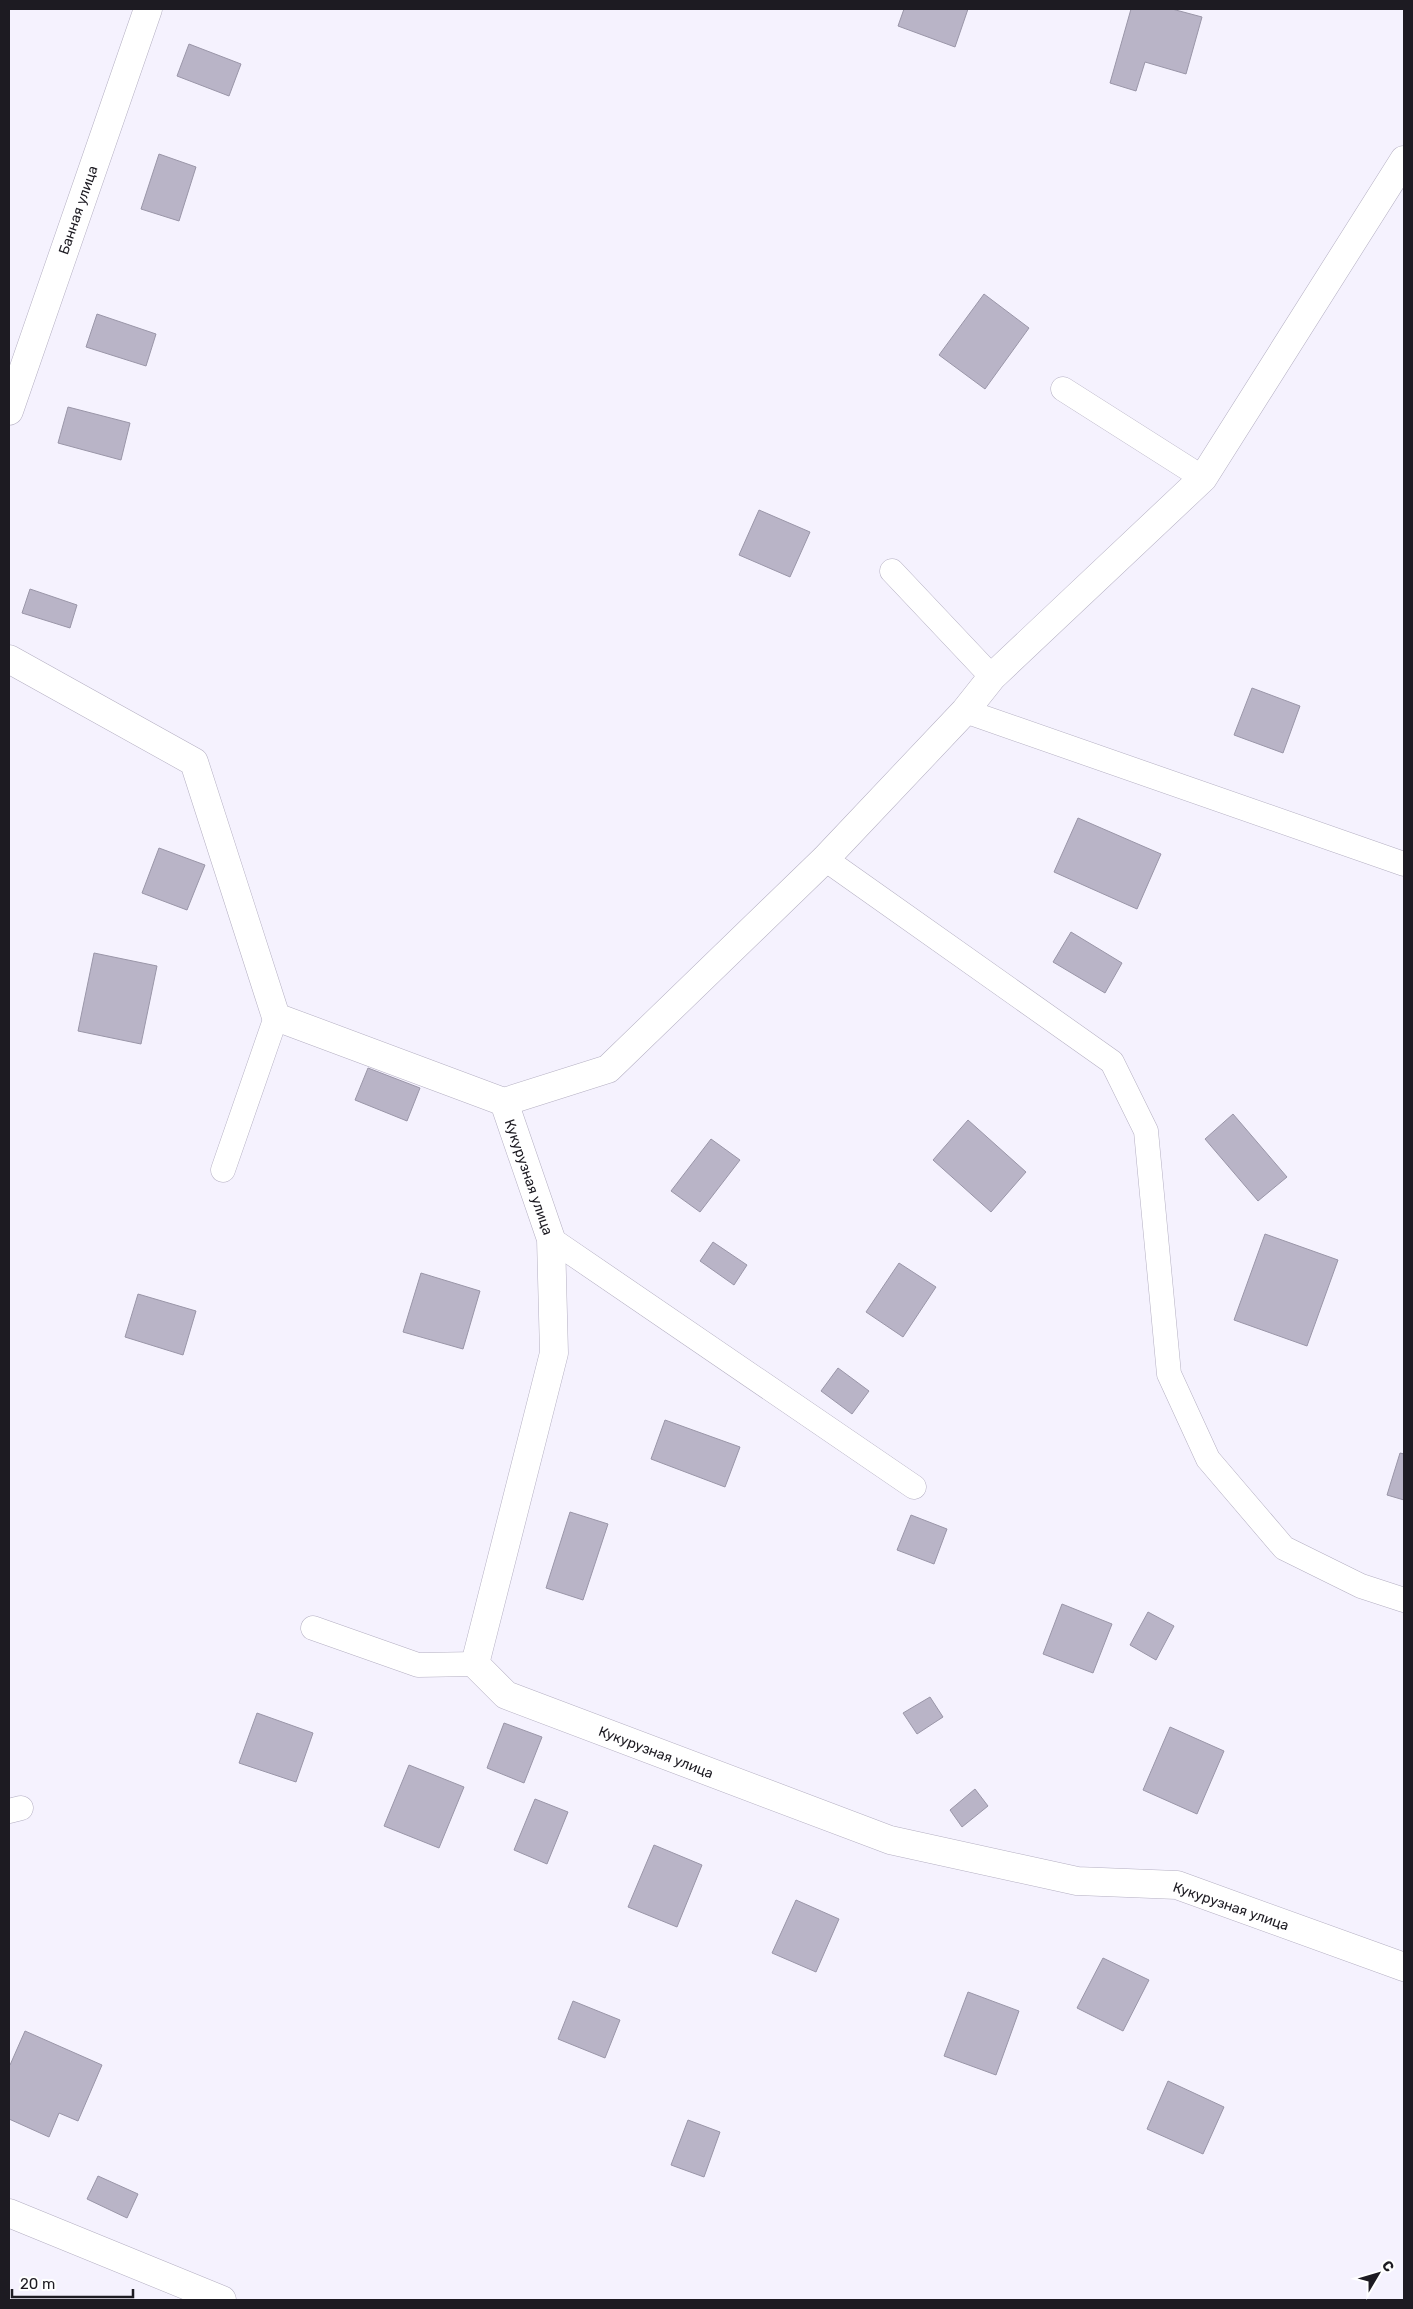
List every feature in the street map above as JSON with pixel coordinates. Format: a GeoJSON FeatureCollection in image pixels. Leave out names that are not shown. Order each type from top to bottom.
{"type":"FeatureCollection","features":[{"type":"Feature","properties":{"kind":"street","name":"Банная улица"},"geometry":{"type":"LineString","coordinates":[[9,411],[148,9]]}},
{"type":"Feature","properties":{"kind":"street"},"geometry":{"type":"LineString","coordinates":[[9,659],[194,762],[276,1017],[504,1102],[608,1069],[825,860],[965,711],[992,678],[1203,478],[1404,160]]}},
{"type":"Feature","properties":{"kind":"street","name":"Кукурузная улица"},"geometry":{"type":"LineString","coordinates":[[504,1102],[551,1239],[554,1353],[475,1664],[506,1695],[890,1840],[1077,1881],[1177,1885],[1404,1967]]}},
{"type":"Feature","properties":{"kind":"street"},"geometry":{"type":"LineString","coordinates":[[9,2213],[222,2300]]}},
{"type":"Feature","properties":{"kind":"lane"},"geometry":{"type":"LineString","coordinates":[[1063,389],[1203,478]]}},
{"type":"Feature","properties":{"kind":"lane"},"geometry":{"type":"LineString","coordinates":[[892,571],[992,678]]}},
{"type":"Feature","properties":{"kind":"lane"},"geometry":{"type":"LineString","coordinates":[[965,711],[1404,864]]}},
{"type":"Feature","properties":{"kind":"lane"},"geometry":{"type":"LineString","coordinates":[[825,860],[1112,1062],[1146,1130],[1169,1374],[1208,1460],[1284,1548],[1361,1586],[1404,1600]]}},
{"type":"Feature","properties":{"kind":"lane"},"geometry":{"type":"LineString","coordinates":[[223,1170],[276,1017]]}},
{"type":"Feature","properties":{"kind":"lane"},"geometry":{"type":"LineString","coordinates":[[551,1239],[914,1487]]}},
{"type":"Feature","properties":{"kind":"lane"},"geometry":{"type":"LineString","coordinates":[[313,1628],[418,1665],[475,1664]]}},
{"type":"Feature","properties":{"kind":"building"},"geometry":{"type":"Polygon","coordinates":[[[904,9],[968,9],[955,47],[898,26],[904,9]]]}},
{"type":"Feature","properties":{"kind":"building"},"geometry":{"type":"Polygon","coordinates":[[[1131,9],[1172,9],[1202,17],[1186,74],[1145,62],[1136,91],[1110,83],[1131,9]]]}},
{"type":"Feature","properties":{"kind":"building"},"geometry":{"type":"Polygon","coordinates":[[[189,44],[241,64],[229,96],[177,76],[189,44]]]}},
{"type":"Feature","properties":{"kind":"building"},"geometry":{"type":"Polygon","coordinates":[[[159,154],[196,167],[179,221],[141,209],[159,154]]]}},
{"type":"Feature","properties":{"kind":"building"},"geometry":{"type":"Polygon","coordinates":[[[984,294],[1029,328],[985,389],[939,355],[984,294]]]}},
{"type":"Feature","properties":{"kind":"building"},"geometry":{"type":"Polygon","coordinates":[[[97,314],[156,334],[146,366],[86,347],[97,314]]]}},
{"type":"Feature","properties":{"kind":"building"},"geometry":{"type":"Polygon","coordinates":[[[68,407],[130,423],[121,460],[58,443],[68,407]]]}},
{"type":"Feature","properties":{"kind":"building"},"geometry":{"type":"Polygon","coordinates":[[[759,510],[810,532],[790,577],[739,555],[759,510]]]}},
{"type":"Feature","properties":{"kind":"building"},"geometry":{"type":"Polygon","coordinates":[[[30,589],[77,605],[70,628],[22,613],[30,589]]]}},
{"type":"Feature","properties":{"kind":"building"},"geometry":{"type":"Polygon","coordinates":[[[1252,688],[1300,706],[1283,753],[1234,735],[1252,688]]]}},
{"type":"Feature","properties":{"kind":"building"},"geometry":{"type":"Polygon","coordinates":[[[1078,818],[1161,854],[1137,909],[1054,872],[1078,818]]]}},
{"type":"Feature","properties":{"kind":"building"},"geometry":{"type":"Polygon","coordinates":[[[159,848],[205,865],[187,910],[142,893],[159,848]]]}},
{"type":"Feature","properties":{"kind":"building"},"geometry":{"type":"Polygon","coordinates":[[[1071,932],[1122,963],[1105,993],[1053,962],[1071,932]]]}},
{"type":"Feature","properties":{"kind":"building"},"geometry":{"type":"Polygon","coordinates":[[[94,953],[157,966],[141,1044],[78,1031],[94,953]]]}},
{"type":"Feature","properties":{"kind":"building"},"geometry":{"type":"Polygon","coordinates":[[[368,1068],[420,1088],[407,1121],[355,1100],[368,1068]]]}},
{"type":"Feature","properties":{"kind":"building"},"geometry":{"type":"Polygon","coordinates":[[[1233,1114],[1287,1177],[1258,1201],[1205,1139],[1233,1114]]]}},
{"type":"Feature","properties":{"kind":"building"},"geometry":{"type":"Polygon","coordinates":[[[968,1120],[1026,1172],[991,1212],[933,1160],[968,1120]]]}},
{"type":"Feature","properties":{"kind":"building"},"geometry":{"type":"Polygon","coordinates":[[[711,1139],[740,1160],[700,1212],[671,1191],[711,1139]]]}},
{"type":"Feature","properties":{"kind":"building"},"geometry":{"type":"Polygon","coordinates":[[[1265,1234],[1338,1260],[1307,1346],[1234,1320],[1265,1234]]]}},
{"type":"Feature","properties":{"kind":"building"},"geometry":{"type":"Polygon","coordinates":[[[713,1242],[747,1265],[734,1285],[700,1261],[713,1242]]]}},
{"type":"Feature","properties":{"kind":"building"},"geometry":{"type":"Polygon","coordinates":[[[899,1263],[936,1287],[903,1337],[866,1312],[899,1263]]]}},
{"type":"Feature","properties":{"kind":"building"},"geometry":{"type":"Polygon","coordinates":[[[421,1273],[480,1291],[463,1349],[403,1332],[421,1273]]]}},
{"type":"Feature","properties":{"kind":"building"},"geometry":{"type":"Polygon","coordinates":[[[138,1294],[196,1311],[183,1355],[125,1337],[138,1294]]]}},
{"type":"Feature","properties":{"kind":"building"},"geometry":{"type":"Polygon","coordinates":[[[838,1368],[869,1391],[852,1414],[821,1391],[838,1368]]]}},
{"type":"Feature","properties":{"kind":"building"},"geometry":{"type":"Polygon","coordinates":[[[665,1420],[740,1447],[725,1487],[651,1459],[665,1420]]]}},
{"type":"Feature","properties":{"kind":"building"},"geometry":{"type":"Polygon","coordinates":[[[1400,1453],[1404,1454],[1404,1500],[1387,1495],[1400,1453]]]}},
{"type":"Feature","properties":{"kind":"building"},"geometry":{"type":"Polygon","coordinates":[[[570,1512],[608,1524],[583,1600],[546,1588],[570,1512]]]}},
{"type":"Feature","properties":{"kind":"building"},"geometry":{"type":"Polygon","coordinates":[[[911,1515],[947,1529],[934,1564],[897,1550],[911,1515]]]}},
{"type":"Feature","properties":{"kind":"building"},"geometry":{"type":"Polygon","coordinates":[[[1062,1604],[1112,1624],[1093,1673],[1043,1654],[1062,1604]]]}},
{"type":"Feature","properties":{"kind":"building"},"geometry":{"type":"Polygon","coordinates":[[[1148,1612],[1174,1626],[1156,1660],[1130,1645],[1148,1612]]]}},
{"type":"Feature","properties":{"kind":"building"},"geometry":{"type":"Polygon","coordinates":[[[930,1697],[943,1717],[917,1734],[903,1713],[930,1697]]]}},
{"type":"Feature","properties":{"kind":"building"},"geometry":{"type":"Polygon","coordinates":[[[257,1713],[313,1733],[296,1782],[239,1763],[257,1713]]]}},
{"type":"Feature","properties":{"kind":"building"},"geometry":{"type":"Polygon","coordinates":[[[504,1723],[542,1737],[524,1783],[487,1768],[504,1723]]]}},
{"type":"Feature","properties":{"kind":"building"},"geometry":{"type":"Polygon","coordinates":[[[1170,1727],[1224,1751],[1197,1814],[1143,1790],[1170,1727]]]}},
{"type":"Feature","properties":{"kind":"building"},"geometry":{"type":"Polygon","coordinates":[[[409,1765],[464,1787],[439,1848],[384,1826],[409,1765]]]}},
{"type":"Feature","properties":{"kind":"building"},"geometry":{"type":"Polygon","coordinates":[[[975,1789],[988,1806],[962,1827],[950,1810],[975,1789]]]}},
{"type":"Feature","properties":{"kind":"building"},"geometry":{"type":"Polygon","coordinates":[[[535,1799],[568,1812],[547,1864],[514,1850],[535,1799]]]}},
{"type":"Feature","properties":{"kind":"building"},"geometry":{"type":"Polygon","coordinates":[[[654,1845],[702,1865],[677,1927],[628,1907],[654,1845]]]}},
{"type":"Feature","properties":{"kind":"building"},"geometry":{"type":"Polygon","coordinates":[[[796,1900],[839,1919],[816,1972],[772,1953],[796,1900]]]}},
{"type":"Feature","properties":{"kind":"building"},"geometry":{"type":"Polygon","coordinates":[[[1103,1958],[1149,1980],[1123,2031],[1077,2008],[1103,1958]]]}},
{"type":"Feature","properties":{"kind":"building"},"geometry":{"type":"Polygon","coordinates":[[[968,1992],[1019,2011],[996,2075],[944,2056],[968,1992]]]}},
{"type":"Feature","properties":{"kind":"building"},"geometry":{"type":"Polygon","coordinates":[[[573,2001],[620,2020],[605,2058],[558,2039],[573,2001]]]}},
{"type":"Feature","properties":{"kind":"building"},"geometry":{"type":"Polygon","coordinates":[[[25,2031],[102,2065],[78,2121],[59,2113],[49,2137],[9,2119],[9,2065],[25,2031]]]}},
{"type":"Feature","properties":{"kind":"building"},"geometry":{"type":"Polygon","coordinates":[[[1168,2081],[1224,2107],[1203,2154],[1147,2129],[1168,2081]]]}},
{"type":"Feature","properties":{"kind":"building"},"geometry":{"type":"Polygon","coordinates":[[[688,2120],[720,2132],[704,2177],[671,2165],[688,2120]]]}},
{"type":"Feature","properties":{"kind":"building"},"geometry":{"type":"Polygon","coordinates":[[[98,2176],[138,2194],[127,2218],[87,2199],[98,2176]]]}}]}
